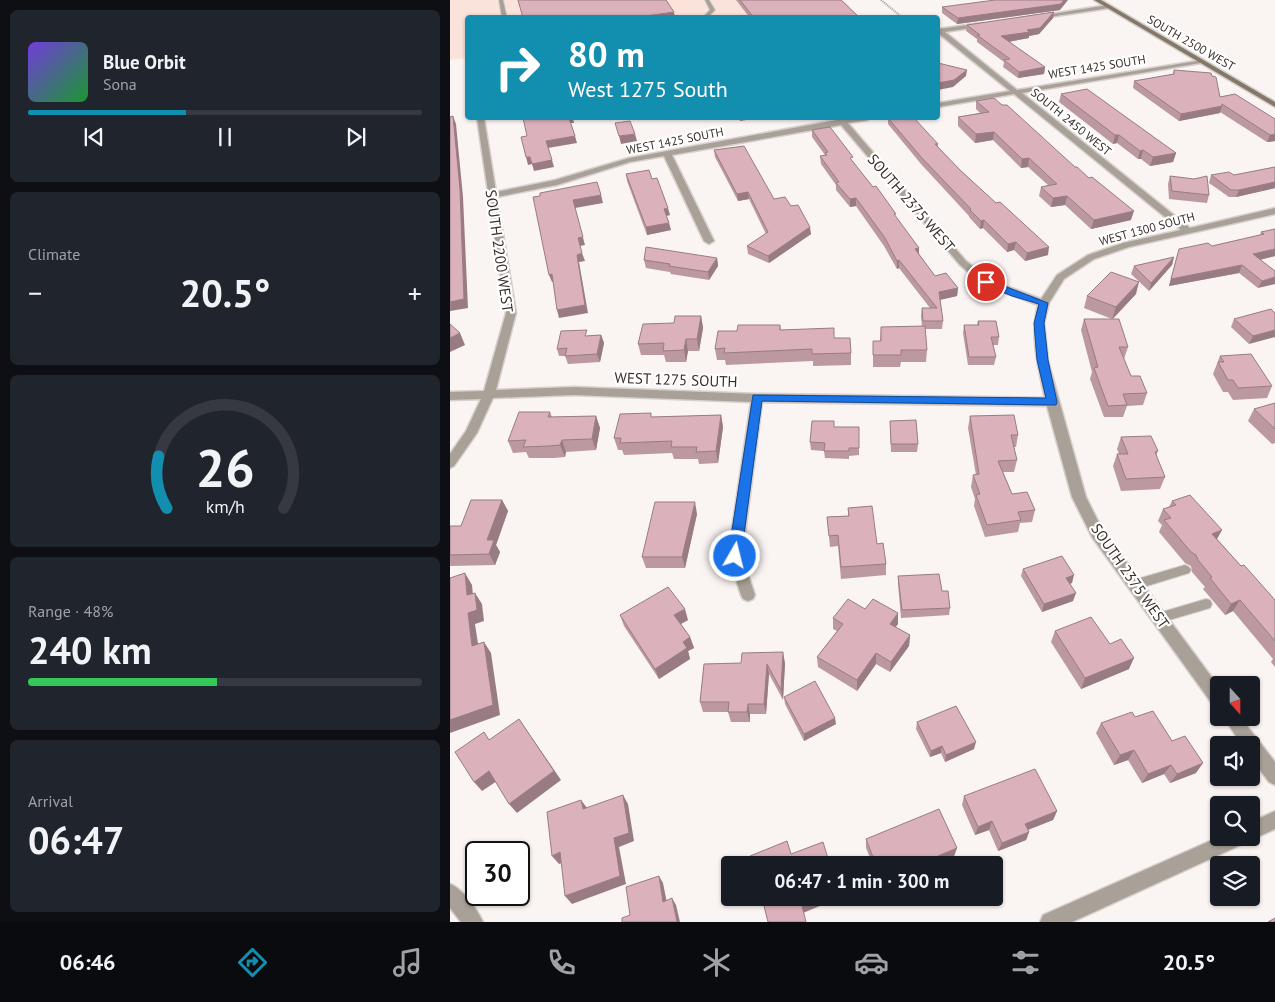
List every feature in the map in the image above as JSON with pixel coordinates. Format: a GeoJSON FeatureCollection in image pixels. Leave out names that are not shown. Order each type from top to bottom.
{"type":"FeatureCollection","features":[{"type":"Feature","properties":{"kind":"street","name":"SOUTH 2500 WEST"},"geometry":{"type":"LineString","coordinates":[[1096,0],[1275,105]]}},
{"type":"Feature","properties":{"kind":"street"},"geometry":{"type":"LineString","coordinates":[[1029,18],[1108,7]]}},
{"type":"Feature","properties":{"kind":"street"},"geometry":{"type":"LineString","coordinates":[[940,31],[989,24]]}},
{"type":"Feature","properties":{"kind":"street","name":"SOUTH 2450 WEST"},"geometry":{"type":"LineString","coordinates":[[940,32],[1188,231]]}},
{"type":"Feature","properties":{"kind":"street","name":"WEST 1425 SOUTH"},"geometry":{"type":"LineString","coordinates":[[940,105],[1201,61]]}},
{"type":"Feature","properties":{"kind":"street","name":"SOUTH 2200 WEST"},"geometry":{"type":"LineString","coordinates":[[450,462],[471,433],[489,394],[511,313],[480,120]]}},
{"type":"Feature","properties":{"kind":"street","name":"WEST 1425 SOUTH"},"geometry":{"type":"LineString","coordinates":[[492,195],[557,182],[629,160],[850,120]]}},
{"type":"Feature","properties":{"kind":"street","name":"SOUTH 2375 WEST"},"geometry":{"type":"LineString","coordinates":[[842,121],[963,263],[986,282],[1044,303],[1039,323],[1042,360],[1079,497],[1097,532],[1210,688]]}},
{"type":"Feature","properties":{"kind":"street"},"geometry":{"type":"LineString","coordinates":[[667,153],[709,241]]}},
{"type":"Feature","properties":{"kind":"street","name":"WEST 1300 SOUTH"},"geometry":{"type":"LineString","coordinates":[[1044,303],[1060,277],[1091,257],[1126,245],[1275,211]]}},
{"type":"Feature","properties":{"kind":"street","name":"WEST 1275 SOUTH"},"geometry":{"type":"LineString","coordinates":[[450,396],[574,391],[757,398],[1052,402]]}},
{"type":"Feature","properties":{"kind":"street"},"geometry":{"type":"LineString","coordinates":[[748,595],[735,556],[757,398]]}},
{"type":"Feature","properties":{"kind":"street"},"geometry":{"type":"LineString","coordinates":[[1238,726],[1275,776]]}},
{"type":"Feature","properties":{"kind":"street"},"geometry":{"type":"LineString","coordinates":[[1260,827],[1275,820]]}},
{"type":"Feature","properties":{"kind":"street"},"geometry":{"type":"LineString","coordinates":[[1050,922],[1219,846]]}},
{"type":"Feature","properties":{"kind":"street"},"geometry":{"type":"LineString","coordinates":[[450,893],[473,922]]}},
{"type":"Feature","properties":{"kind":"lane"},"geometry":{"type":"LineString","coordinates":[[501,0],[504,15]]}},
{"type":"Feature","properties":{"kind":"lane"},"geometry":{"type":"LineString","coordinates":[[707,0],[713,10],[707,15]]}},
{"type":"Feature","properties":{"kind":"lane"},"geometry":{"type":"LineString","coordinates":[[1134,585],[1185,570]]}},
{"type":"Feature","properties":{"kind":"lane"},"geometry":{"type":"LineString","coordinates":[[1159,618],[1206,604]]}},
{"type":"Feature","properties":{"kind":"path"},"geometry":{"type":"LineString","coordinates":[[881,0],[899,15]]}},
{"type":"Feature","properties":{"kind":"shaded area"},"geometry":{"type":"Polygon","coordinates":[[[450,0],[843,0],[850,6],[787,15],[465,15],[465,58],[450,60],[450,0]]]}},
{"type":"Feature","properties":{"kind":"building"},"geometry":{"type":"Polygon","coordinates":[[[518,0],[666,0],[674,12],[653,15],[522,15],[518,0]]]}},
{"type":"Feature","properties":{"kind":"building"},"geometry":{"type":"Polygon","coordinates":[[[740,0],[841,0],[857,15],[752,15],[740,0]]]}},
{"type":"Feature","properties":{"kind":"building"},"geometry":{"type":"Polygon","coordinates":[[[995,0],[1064,0],[1061,4],[958,18],[942,7],[995,0]]]}},
{"type":"Feature","properties":{"kind":"building"},"geometry":{"type":"Polygon","coordinates":[[[1054,12],[1040,28],[1027,30],[1030,32],[1001,36],[1045,67],[1019,72],[1004,60],[1010,59],[977,35],[980,35],[967,25],[1054,12]]]}},
{"type":"Feature","properties":{"kind":"building"},"geometry":{"type":"Polygon","coordinates":[[[940,63],[967,70],[954,80],[940,83],[940,63]]]}},
{"type":"Feature","properties":{"kind":"building"},"geometry":{"type":"Polygon","coordinates":[[[1174,70],[1211,73],[1212,76],[1216,77],[1220,97],[1235,94],[1275,119],[1275,134],[1270,135],[1222,104],[1222,106],[1181,114],[1134,81],[1174,74],[1174,70]]]}},
{"type":"Feature","properties":{"kind":"building"},"geometry":{"type":"Polygon","coordinates":[[[1087,89],[1176,153],[1153,157],[1143,150],[1140,151],[1119,135],[1115,135],[1061,94],[1087,89]]]}},
{"type":"Feature","properties":{"kind":"building"},"geometry":{"type":"Polygon","coordinates":[[[994,98],[1002,105],[1007,105],[1075,167],[1089,178],[1092,177],[1134,211],[1094,220],[1067,196],[1053,198],[1041,187],[1057,184],[1029,158],[1022,159],[994,132],[976,134],[958,117],[989,112],[976,101],[994,98]]]}},
{"type":"Feature","properties":{"kind":"building"},"geometry":{"type":"Polygon","coordinates":[[[453,116],[460,189],[464,299],[450,302],[450,117],[453,116]]]}},
{"type":"Feature","properties":{"kind":"building"},"geometry":{"type":"Polygon","coordinates":[[[523,120],[570,120],[575,136],[546,141],[552,160],[532,164],[530,157],[526,157],[521,137],[527,136],[523,120]]]}},
{"type":"Feature","properties":{"kind":"building"},"geometry":{"type":"Polygon","coordinates":[[[890,120],[916,120],[938,144],[935,144],[960,170],[996,203],[1000,202],[1049,247],[1027,253],[1016,242],[1008,244],[984,220],[981,221],[970,210],[890,120]]]}},
{"type":"Feature","properties":{"kind":"building"},"geometry":{"type":"Polygon","coordinates":[[[630,121],[635,134],[619,136],[615,123],[630,121]]]}},
{"type":"Feature","properties":{"kind":"building"},"geometry":{"type":"Polygon","coordinates":[[[830,127],[853,157],[850,158],[873,187],[876,186],[896,214],[894,214],[919,248],[915,249],[935,276],[946,273],[958,288],[939,292],[943,321],[923,321],[922,308],[937,308],[899,260],[897,261],[885,238],[856,198],[850,199],[836,183],[839,182],[820,156],[827,155],[825,153],[828,152],[812,130],[830,127]]]}},
{"type":"Feature","properties":{"kind":"building"},"geometry":{"type":"Polygon","coordinates":[[[744,146],[774,199],[785,197],[791,206],[798,205],[810,227],[768,256],[747,246],[768,232],[748,192],[737,194],[714,150],[744,146]]]}},
{"type":"Feature","properties":{"kind":"building"},"geometry":{"type":"Polygon","coordinates":[[[1275,167],[1275,182],[1239,190],[1231,190],[1211,175],[1229,172],[1234,175],[1275,167]]]}},
{"type":"Feature","properties":{"kind":"building"},"geometry":{"type":"Polygon","coordinates":[[[649,170],[652,179],[657,178],[668,208],[664,209],[669,223],[646,227],[626,174],[649,170]]]}},
{"type":"Feature","properties":{"kind":"building"},"geometry":{"type":"Polygon","coordinates":[[[1170,176],[1194,179],[1207,176],[1209,195],[1172,191],[1170,176]]]}},
{"type":"Feature","properties":{"kind":"building"},"geometry":{"type":"Polygon","coordinates":[[[597,182],[601,195],[573,200],[583,237],[578,238],[582,253],[577,255],[585,305],[557,310],[552,274],[549,275],[533,197],[540,196],[540,193],[597,182]]]}},
{"type":"Feature","properties":{"kind":"building"},"geometry":{"type":"Polygon","coordinates":[[[1275,229],[1275,249],[1253,254],[1275,271],[1275,277],[1262,281],[1242,265],[1171,279],[1179,249],[1208,243],[1212,246],[1264,234],[1261,232],[1275,229]]]}},
{"type":"Feature","properties":{"kind":"building"},"geometry":{"type":"Polygon","coordinates":[[[646,247],[717,258],[708,272],[669,266],[670,264],[644,260],[646,247]]]}},
{"type":"Feature","properties":{"kind":"building"},"geometry":{"type":"Polygon","coordinates":[[[1174,257],[1151,283],[1134,266],[1174,257]]]}},
{"type":"Feature","properties":{"kind":"building"},"geometry":{"type":"Polygon","coordinates":[[[1111,272],[1139,282],[1116,307],[1087,296],[1111,272]]]}},
{"type":"Feature","properties":{"kind":"building"},"geometry":{"type":"Polygon","coordinates":[[[1271,309],[1275,313],[1275,330],[1253,336],[1234,319],[1271,309]]]}},
{"type":"Feature","properties":{"kind":"building"},"geometry":{"type":"Polygon","coordinates":[[[675,316],[701,316],[697,339],[686,339],[684,350],[663,351],[664,343],[638,344],[643,324],[674,323],[675,316]]]}},
{"type":"Feature","properties":{"kind":"building"},"geometry":{"type":"Polygon","coordinates":[[[1084,319],[1119,319],[1128,347],[1119,347],[1131,376],[1140,376],[1147,393],[1123,394],[1127,405],[1108,406],[1094,368],[1098,367],[1084,319]]]}},
{"type":"Feature","properties":{"kind":"building"},"geometry":{"type":"Polygon","coordinates":[[[978,321],[996,321],[999,337],[991,337],[996,357],[969,357],[964,325],[979,325],[978,321]]]}},
{"type":"Feature","properties":{"kind":"building"},"geometry":{"type":"Polygon","coordinates":[[[450,324],[460,333],[450,338],[450,324]]]}},
{"type":"Feature","properties":{"kind":"building"},"geometry":{"type":"Polygon","coordinates":[[[738,325],[780,325],[780,330],[834,328],[834,338],[850,338],[851,353],[812,354],[812,349],[724,353],[725,348],[715,349],[718,331],[737,331],[738,325]]]}},
{"type":"Feature","properties":{"kind":"building"},"geometry":{"type":"Polygon","coordinates":[[[925,326],[927,350],[901,350],[901,355],[873,355],[873,341],[881,341],[881,327],[925,326]]]}},
{"type":"Feature","properties":{"kind":"building"},"geometry":{"type":"Polygon","coordinates":[[[587,330],[585,336],[601,335],[597,354],[565,356],[567,348],[557,349],[561,331],[587,330]]]}},
{"type":"Feature","properties":{"kind":"building"},"geometry":{"type":"Polygon","coordinates":[[[1251,354],[1272,386],[1238,388],[1233,380],[1228,380],[1218,362],[1224,362],[1220,356],[1251,354]]]}},
{"type":"Feature","properties":{"kind":"building"},"geometry":{"type":"Polygon","coordinates":[[[1275,403],[1275,429],[1254,409],[1275,403]]]}},
{"type":"Feature","properties":{"kind":"building"},"geometry":{"type":"Polygon","coordinates":[[[519,412],[550,412],[548,417],[596,416],[592,439],[562,440],[560,445],[523,447],[526,440],[508,441],[519,412]]]}},
{"type":"Feature","properties":{"kind":"building"},"geometry":{"type":"Polygon","coordinates":[[[651,413],[651,417],[721,415],[716,451],[696,452],[697,447],[671,447],[672,441],[620,443],[621,438],[614,438],[620,414],[651,413]]]}},
{"type":"Feature","properties":{"kind":"building"},"geometry":{"type":"Polygon","coordinates":[[[1014,415],[1018,435],[1011,435],[1017,460],[998,461],[1012,494],[1027,492],[1035,510],[1018,512],[1021,520],[987,525],[976,495],[980,494],[973,475],[979,474],[970,416],[1014,415]]]}},
{"type":"Feature","properties":{"kind":"building"},"geometry":{"type":"Polygon","coordinates":[[[916,420],[918,444],[891,444],[890,421],[916,420]]]}},
{"type":"Feature","properties":{"kind":"building"},"geometry":{"type":"Polygon","coordinates":[[[812,421],[834,421],[834,427],[859,427],[859,448],[849,448],[849,451],[824,451],[825,443],[810,442],[812,421]]]}},
{"type":"Feature","properties":{"kind":"building"},"geometry":{"type":"Polygon","coordinates":[[[1151,436],[1158,451],[1155,452],[1165,477],[1126,479],[1117,454],[1128,454],[1121,437],[1151,436]]]}},
{"type":"Feature","properties":{"kind":"building"},"geometry":{"type":"Polygon","coordinates":[[[1190,495],[1222,530],[1212,534],[1241,566],[1244,565],[1275,600],[1275,641],[1240,600],[1231,604],[1210,578],[1212,577],[1196,555],[1191,552],[1164,520],[1171,518],[1163,509],[1176,505],[1172,501],[1190,495]]]}},
{"type":"Feature","properties":{"kind":"building"},"geometry":{"type":"Polygon","coordinates":[[[471,500],[502,500],[487,540],[494,540],[489,554],[450,555],[450,526],[461,526],[471,500]]]}},
{"type":"Feature","properties":{"kind":"building"},"geometry":{"type":"Polygon","coordinates":[[[655,502],[695,502],[682,557],[642,557],[655,502]]]}},
{"type":"Feature","properties":{"kind":"building"},"geometry":{"type":"Polygon","coordinates":[[[872,506],[877,544],[883,543],[886,564],[841,567],[838,535],[829,536],[827,517],[849,516],[848,508],[872,506]]]}},
{"type":"Feature","properties":{"kind":"building"},"geometry":{"type":"Polygon","coordinates":[[[1062,556],[1074,575],[1066,578],[1076,593],[1044,604],[1023,569],[1062,556]]]}},
{"type":"Feature","properties":{"kind":"building"},"geometry":{"type":"Polygon","coordinates":[[[465,573],[467,595],[475,593],[477,610],[468,613],[472,646],[484,642],[493,705],[450,720],[450,578],[465,573]]]}},
{"type":"Feature","properties":{"kind":"building"},"geometry":{"type":"Polygon","coordinates":[[[939,574],[942,591],[948,591],[950,608],[902,610],[898,576],[939,574]]]}},
{"type":"Feature","properties":{"kind":"building"},"geometry":{"type":"Polygon","coordinates":[[[668,587],[685,609],[674,615],[690,637],[683,642],[687,648],[655,669],[620,615],[668,587]]]}},
{"type":"Feature","properties":{"kind":"building"},"geometry":{"type":"Polygon","coordinates":[[[848,599],[865,609],[873,599],[898,613],[890,624],[910,635],[891,662],[876,653],[857,680],[817,657],[843,624],[833,618],[848,599]]]}},
{"type":"Feature","properties":{"kind":"building"},"geometry":{"type":"Polygon","coordinates":[[[1091,617],[1110,644],[1121,639],[1134,658],[1085,678],[1055,631],[1091,617]]]}},
{"type":"Feature","properties":{"kind":"building"},"geometry":{"type":"Polygon","coordinates":[[[783,652],[781,690],[767,664],[764,704],[748,704],[747,712],[728,712],[729,702],[700,702],[704,664],[741,663],[742,653],[783,652]]]}},
{"type":"Feature","properties":{"kind":"building"},"geometry":{"type":"Polygon","coordinates":[[[815,681],[835,718],[804,734],[784,697],[815,681]]]}},
{"type":"Feature","properties":{"kind":"building"},"geometry":{"type":"Polygon","coordinates":[[[956,706],[976,742],[946,755],[942,746],[931,751],[917,722],[956,706]]]}},
{"type":"Feature","properties":{"kind":"building"},"geometry":{"type":"Polygon","coordinates":[[[1153,711],[1172,741],[1185,736],[1203,763],[1177,774],[1171,765],[1148,774],[1134,750],[1120,755],[1101,723],[1132,712],[1135,717],[1153,711]]]}},
{"type":"Feature","properties":{"kind":"building"},"geometry":{"type":"Polygon","coordinates":[[[519,719],[554,771],[509,804],[489,771],[474,782],[455,752],[484,732],[489,740],[519,719]]]}},
{"type":"Feature","properties":{"kind":"building"},"geometry":{"type":"Polygon","coordinates":[[[1035,769],[1057,811],[1025,824],[1029,832],[1002,843],[992,821],[978,827],[964,796],[1035,769]]]}},
{"type":"Feature","properties":{"kind":"building"},"geometry":{"type":"Polygon","coordinates":[[[623,795],[629,833],[614,838],[620,876],[565,896],[560,852],[552,856],[547,812],[581,800],[583,809],[623,795]]]}},
{"type":"Feature","properties":{"kind":"building"},"geometry":{"type":"Polygon","coordinates":[[[939,809],[957,848],[938,856],[873,856],[866,839],[939,809]]]}},
{"type":"Feature","properties":{"kind":"building"},"geometry":{"type":"Polygon","coordinates":[[[787,841],[791,854],[823,842],[827,856],[750,856],[787,841]]]}},
{"type":"Feature","properties":{"kind":"building"},"geometry":{"type":"Polygon","coordinates":[[[659,876],[663,902],[672,898],[677,922],[622,922],[622,918],[630,915],[626,887],[659,876]]]}},
{"type":"Feature","properties":{"kind":"building"},"geometry":{"type":"Polygon","coordinates":[[[764,906],[802,906],[806,922],[768,922],[764,906]]]}},
{"type":"Feature","properties":{"kind":"route"},"geometry":{"type":"LineString","coordinates":[[735,556],[757,398],[1052,402],[1042,360],[1039,323],[1044,303],[986,282]]}}]}
